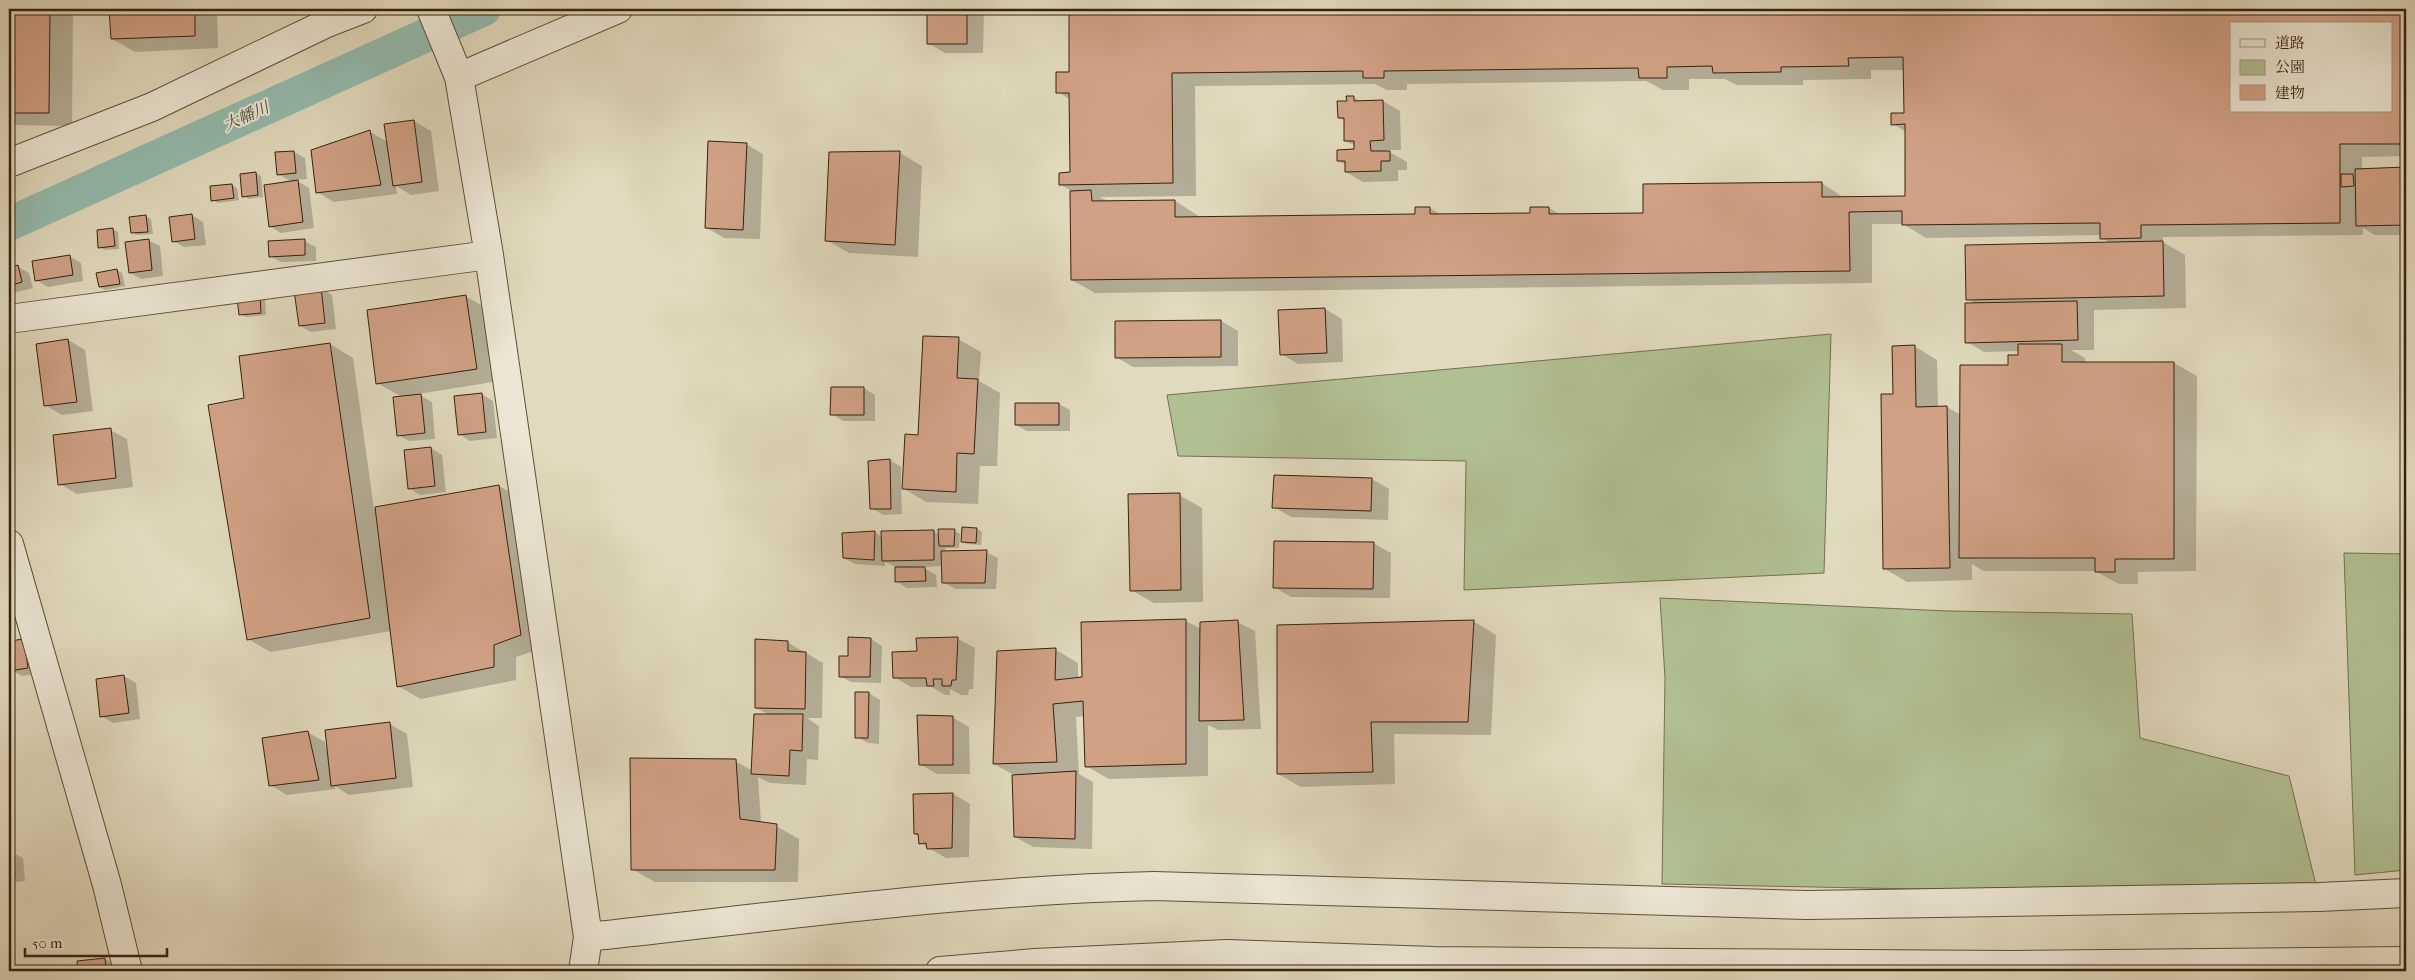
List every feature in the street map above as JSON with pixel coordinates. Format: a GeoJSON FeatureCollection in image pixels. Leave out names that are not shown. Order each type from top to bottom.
{"type":"FeatureCollection","features":[{"type":"Feature","properties":{"kind":"street"},"geometry":{"type":"LineString","coordinates":[[9,163],[152,107],[326,16],[363,9]]}},
{"type":"Feature","properties":{"kind":"street"},"geometry":{"type":"LineString","coordinates":[[431,9],[460,77],[489,255],[588,937],[583,971]]}},
{"type":"Feature","properties":{"kind":"street"},"geometry":{"type":"LineString","coordinates":[[460,77],[618,9]]}},
{"type":"Feature","properties":{"kind":"street"},"geometry":{"type":"LineString","coordinates":[[9,319],[489,255]]}},
{"type":"Feature","properties":{"kind":"street"},"geometry":{"type":"LineString","coordinates":[[9,544],[104,875],[128,971]]}},
{"type":"Feature","properties":{"kind":"street"},"geometry":{"type":"LineString","coordinates":[[588,937],[1010,892],[1100,887],[1253,888],[1807,905],[2318,897],[2406,893]]}},
{"type":"Feature","properties":{"kind":"street"},"geometry":{"type":"LineString","coordinates":[[940,971],[1035,962],[1227,954],[1434,961],[1714,963],[2013,964],[2406,961]]}},
{"type":"Feature","properties":{"kind":"green space"},"geometry":{"type":"Polygon","coordinates":[[[1831,334],[1824,573],[1464,590],[1466,461],[1178,456],[1167,395],[1831,334]]]}},
{"type":"Feature","properties":{"kind":"green space"},"geometry":{"type":"Polygon","coordinates":[[[2344,553],[2406,554],[2406,870],[2355,875],[2344,553]]]}},
{"type":"Feature","properties":{"kind":"green space"},"geometry":{"type":"Polygon","coordinates":[[[1660,598],[1948,611],[2132,614],[2140,738],[2289,776],[2319,897],[1662,884],[1665,678],[1660,598]]]}},
{"type":"Feature","properties":{"kind":"building"},"geometry":{"type":"Polygon","coordinates":[[[9,9],[50,9],[49,113],[9,113],[9,9]]]}},
{"type":"Feature","properties":{"kind":"building"},"geometry":{"type":"Polygon","coordinates":[[[109,9],[195,9],[195,36],[111,39],[109,9]]]}},
{"type":"Feature","properties":{"kind":"building"},"geometry":{"type":"Polygon","coordinates":[[[927,9],[967,9],[967,44],[927,44],[927,9]]]}},
{"type":"Feature","properties":{"kind":"building"},"geometry":{"type":"Polygon","coordinates":[[[1069,9],[2406,9],[2406,144],[2340,144],[2340,223],[2141,225],[2141,238],[2100,239],[2100,223],[1902,225],[1902,211],[1849,212],[1850,271],[1071,280],[1070,191],[1091,190],[1092,201],[1175,200],[1175,217],[1415,214],[1415,207],[1430,207],[1430,214],[1530,213],[1530,207],[1549,207],[1549,214],[1643,213],[1643,184],[1822,182],[1822,197],[1905,196],[1905,124],[1891,125],[1891,113],[1904,113],[1903,57],[1848,58],[1849,66],[1781,67],[1781,72],[1713,73],[1712,66],[1667,67],[1667,78],[1639,78],[1638,68],[1384,71],[1384,78],[1363,78],[1363,71],[1172,73],[1173,183],[1059,185],[1059,173],[1070,172],[1069,93],[1056,93],[1056,72],[1069,72],[1069,9]]]}},
{"type":"Feature","properties":{"kind":"building"},"geometry":{"type":"Polygon","coordinates":[[[1346,96],[1354,96],[1354,101],[1383,100],[1384,140],[1370,141],[1371,151],[1390,151],[1390,161],[1381,161],[1381,171],[1345,172],[1345,161],[1337,161],[1337,150],[1354,149],[1354,141],[1344,141],[1344,118],[1338,118],[1337,101],[1347,101],[1346,96]]]}},
{"type":"Feature","properties":{"kind":"building"},"geometry":{"type":"Polygon","coordinates":[[[414,120],[422,182],[393,186],[384,124],[414,120]]]}},
{"type":"Feature","properties":{"kind":"building"},"geometry":{"type":"Polygon","coordinates":[[[370,130],[381,185],[316,193],[311,150],[370,130]]]}},
{"type":"Feature","properties":{"kind":"building"},"geometry":{"type":"Polygon","coordinates":[[[708,141],[747,143],[743,230],[705,228],[708,141]]]}},
{"type":"Feature","properties":{"kind":"building"},"geometry":{"type":"Polygon","coordinates":[[[294,151],[296,173],[277,175],[275,152],[294,151]]]}},
{"type":"Feature","properties":{"kind":"building"},"geometry":{"type":"Polygon","coordinates":[[[900,151],[895,245],[825,241],[829,152],[900,151]]]}},
{"type":"Feature","properties":{"kind":"building"},"geometry":{"type":"Polygon","coordinates":[[[2406,167],[2406,225],[2356,226],[2355,169],[2406,167]]]}},
{"type":"Feature","properties":{"kind":"building"},"geometry":{"type":"Polygon","coordinates":[[[256,172],[258,195],[242,197],[240,174],[256,172]]]}},
{"type":"Feature","properties":{"kind":"building"},"geometry":{"type":"Polygon","coordinates":[[[2341,174],[2353,174],[2354,186],[2341,187],[2341,174]]]}},
{"type":"Feature","properties":{"kind":"building"},"geometry":{"type":"Polygon","coordinates":[[[298,180],[303,222],[269,227],[264,185],[298,180]]]}},
{"type":"Feature","properties":{"kind":"building"},"geometry":{"type":"Polygon","coordinates":[[[232,184],[234,198],[211,201],[210,186],[232,184]]]}},
{"type":"Feature","properties":{"kind":"building"},"geometry":{"type":"Polygon","coordinates":[[[192,214],[195,239],[172,242],[169,217],[192,214]]]}},
{"type":"Feature","properties":{"kind":"building"},"geometry":{"type":"Polygon","coordinates":[[[146,215],[148,232],[131,233],[129,217],[146,215]]]}},
{"type":"Feature","properties":{"kind":"building"},"geometry":{"type":"Polygon","coordinates":[[[113,228],[115,246],[98,248],[97,230],[113,228]]]}},
{"type":"Feature","properties":{"kind":"building"},"geometry":{"type":"Polygon","coordinates":[[[149,239],[152,270],[129,273],[125,242],[149,239]]]}},
{"type":"Feature","properties":{"kind":"building"},"geometry":{"type":"Polygon","coordinates":[[[305,239],[305,255],[269,257],[268,241],[305,239]]]}},
{"type":"Feature","properties":{"kind":"building"},"geometry":{"type":"Polygon","coordinates":[[[2163,241],[2164,296],[1966,300],[1965,245],[2163,241]]]}},
{"type":"Feature","properties":{"kind":"building"},"geometry":{"type":"Polygon","coordinates":[[[70,255],[73,275],[35,281],[32,261],[70,255]]]}},
{"type":"Feature","properties":{"kind":"building"},"geometry":{"type":"Polygon","coordinates":[[[18,265],[22,282],[9,286],[9,268],[18,265]]]}},
{"type":"Feature","properties":{"kind":"building"},"geometry":{"type":"Polygon","coordinates":[[[117,269],[120,284],[99,287],[96,273],[117,269]]]}},
{"type":"Feature","properties":{"kind":"building"},"geometry":{"type":"Polygon","coordinates":[[[321,287],[325,323],[299,326],[294,290],[321,287]]]}},
{"type":"Feature","properties":{"kind":"building"},"geometry":{"type":"Polygon","coordinates":[[[260,295],[261,313],[239,315],[237,297],[260,295]]]}},
{"type":"Feature","properties":{"kind":"building"},"geometry":{"type":"Polygon","coordinates":[[[466,295],[477,369],[376,384],[367,310],[466,295]]]}},
{"type":"Feature","properties":{"kind":"building"},"geometry":{"type":"Polygon","coordinates":[[[2077,301],[2078,340],[1965,343],[1965,303],[2077,301]]]}},
{"type":"Feature","properties":{"kind":"building"},"geometry":{"type":"Polygon","coordinates":[[[1325,308],[1327,353],[1280,355],[1278,310],[1325,308]]]}},
{"type":"Feature","properties":{"kind":"building"},"geometry":{"type":"Polygon","coordinates":[[[1221,320],[1221,357],[1115,358],[1115,321],[1221,320]]]}},
{"type":"Feature","properties":{"kind":"building"},"geometry":{"type":"Polygon","coordinates":[[[923,336],[959,337],[957,378],[978,379],[974,454],[957,453],[956,492],[902,489],[905,434],[918,435],[923,336]]]}},
{"type":"Feature","properties":{"kind":"building"},"geometry":{"type":"Polygon","coordinates":[[[68,339],[77,402],[44,406],[36,344],[68,339]]]}},
{"type":"Feature","properties":{"kind":"building"},"geometry":{"type":"Polygon","coordinates":[[[330,343],[370,618],[247,640],[208,405],[244,398],[239,356],[330,343]]]}},
{"type":"Feature","properties":{"kind":"building"},"geometry":{"type":"Polygon","coordinates":[[[2018,344],[2062,344],[2062,362],[2174,362],[2174,559],[2115,559],[2115,572],[2095,572],[2095,558],[1959,558],[1960,365],[2008,365],[2008,355],[2018,355],[2018,344]]]}},
{"type":"Feature","properties":{"kind":"building"},"geometry":{"type":"Polygon","coordinates":[[[1915,345],[1916,407],[1947,406],[1950,568],[1883,569],[1881,394],[1893,394],[1892,346],[1915,345]]]}},
{"type":"Feature","properties":{"kind":"building"},"geometry":{"type":"Polygon","coordinates":[[[831,387],[864,387],[864,415],[830,415],[831,387]]]}},
{"type":"Feature","properties":{"kind":"building"},"geometry":{"type":"Polygon","coordinates":[[[482,393],[486,432],[458,435],[454,396],[482,393]]]}},
{"type":"Feature","properties":{"kind":"building"},"geometry":{"type":"Polygon","coordinates":[[[421,394],[425,433],[397,436],[393,397],[421,394]]]}},
{"type":"Feature","properties":{"kind":"building"},"geometry":{"type":"Polygon","coordinates":[[[1015,403],[1059,403],[1059,425],[1015,425],[1015,403]]]}},
{"type":"Feature","properties":{"kind":"building"},"geometry":{"type":"Polygon","coordinates":[[[111,428],[116,478],[58,485],[53,435],[111,428]]]}},
{"type":"Feature","properties":{"kind":"building"},"geometry":{"type":"Polygon","coordinates":[[[431,447],[435,486],[408,489],[404,450],[431,447]]]}},
{"type":"Feature","properties":{"kind":"building"},"geometry":{"type":"Polygon","coordinates":[[[890,459],[891,509],[870,509],[868,461],[890,459]]]}},
{"type":"Feature","properties":{"kind":"building"},"geometry":{"type":"Polygon","coordinates":[[[1274,475],[1372,478],[1371,511],[1272,508],[1274,475]]]}},
{"type":"Feature","properties":{"kind":"building"},"geometry":{"type":"Polygon","coordinates":[[[499,485],[521,635],[494,645],[494,667],[397,687],[375,507],[499,485]]]}},
{"type":"Feature","properties":{"kind":"building"},"geometry":{"type":"Polygon","coordinates":[[[1180,493],[1181,590],[1130,591],[1128,494],[1180,493]]]}},
{"type":"Feature","properties":{"kind":"building"},"geometry":{"type":"Polygon","coordinates":[[[962,527],[977,528],[976,543],[961,542],[962,527]]]}},
{"type":"Feature","properties":{"kind":"building"},"geometry":{"type":"Polygon","coordinates":[[[938,529],[955,529],[954,546],[939,546],[938,529]]]}},
{"type":"Feature","properties":{"kind":"building"},"geometry":{"type":"Polygon","coordinates":[[[934,530],[934,560],[882,561],[881,531],[934,530]]]}},
{"type":"Feature","properties":{"kind":"building"},"geometry":{"type":"Polygon","coordinates":[[[875,531],[874,560],[843,558],[842,533],[875,531]]]}},
{"type":"Feature","properties":{"kind":"building"},"geometry":{"type":"Polygon","coordinates":[[[1274,541],[1374,542],[1373,589],[1273,588],[1274,541]]]}},
{"type":"Feature","properties":{"kind":"building"},"geometry":{"type":"Polygon","coordinates":[[[987,550],[985,583],[942,583],[941,551],[987,550]]]}},
{"type":"Feature","properties":{"kind":"building"},"geometry":{"type":"Polygon","coordinates":[[[895,567],[925,567],[926,581],[895,582],[895,567]]]}},
{"type":"Feature","properties":{"kind":"building"},"geometry":{"type":"Polygon","coordinates":[[[9,591],[11,591],[12,613],[9,613],[9,591]]]}},
{"type":"Feature","properties":{"kind":"building"},"geometry":{"type":"Polygon","coordinates":[[[1186,619],[1186,764],[1085,767],[1083,701],[1053,704],[1057,762],[993,764],[997,651],[1056,648],[1055,680],[1082,677],[1081,622],[1186,619]]]}},
{"type":"Feature","properties":{"kind":"building"},"geometry":{"type":"Polygon","coordinates":[[[1238,620],[1244,720],[1199,721],[1200,622],[1238,620]]]}},
{"type":"Feature","properties":{"kind":"building"},"geometry":{"type":"Polygon","coordinates":[[[1474,620],[1468,722],[1371,722],[1373,772],[1277,774],[1277,625],[1474,620]]]}},
{"type":"Feature","properties":{"kind":"building"},"geometry":{"type":"Polygon","coordinates":[[[848,637],[871,638],[870,677],[839,677],[839,656],[848,656],[848,637]]]}},
{"type":"Feature","properties":{"kind":"building"},"geometry":{"type":"Polygon","coordinates":[[[958,637],[956,680],[952,680],[951,686],[942,686],[942,679],[933,679],[934,686],[927,686],[926,678],[893,678],[892,652],[917,651],[916,638],[958,637]]]}},
{"type":"Feature","properties":{"kind":"building"},"geometry":{"type":"Polygon","coordinates":[[[24,639],[28,668],[10,671],[9,641],[24,639]]]}},
{"type":"Feature","properties":{"kind":"building"},"geometry":{"type":"Polygon","coordinates":[[[755,639],[788,641],[788,651],[806,652],[805,709],[755,708],[755,639]]]}},
{"type":"Feature","properties":{"kind":"building"},"geometry":{"type":"Polygon","coordinates":[[[124,675],[129,713],[100,717],[96,679],[124,675]]]}},
{"type":"Feature","properties":{"kind":"building"},"geometry":{"type":"Polygon","coordinates":[[[855,692],[869,692],[868,738],[855,738],[855,692]]]}},
{"type":"Feature","properties":{"kind":"building"},"geometry":{"type":"Polygon","coordinates":[[[754,714],[803,714],[802,751],[790,750],[789,776],[751,774],[754,714]]]}},
{"type":"Feature","properties":{"kind":"building"},"geometry":{"type":"Polygon","coordinates":[[[917,715],[953,716],[953,765],[919,765],[917,715]]]}},
{"type":"Feature","properties":{"kind":"building"},"geometry":{"type":"Polygon","coordinates":[[[390,722],[396,778],[331,786],[325,730],[390,722]]]}},
{"type":"Feature","properties":{"kind":"building"},"geometry":{"type":"Polygon","coordinates":[[[308,731],[319,780],[269,786],[262,738],[308,731]]]}},
{"type":"Feature","properties":{"kind":"building"},"geometry":{"type":"Polygon","coordinates":[[[630,758],[736,759],[740,819],[777,824],[775,870],[631,870],[630,758]]]}},
{"type":"Feature","properties":{"kind":"building"},"geometry":{"type":"Polygon","coordinates":[[[1076,771],[1075,839],[1014,837],[1012,775],[1076,771]]]}},
{"type":"Feature","properties":{"kind":"building"},"geometry":{"type":"Polygon","coordinates":[[[953,793],[952,848],[927,849],[926,843],[919,844],[918,834],[914,834],[913,794],[953,793]]]}},
{"type":"Feature","properties":{"kind":"building"},"geometry":{"type":"Polygon","coordinates":[[[9,850],[12,850],[15,875],[9,875],[9,850]]]}},
{"type":"Feature","properties":{"kind":"building"},"geometry":{"type":"Polygon","coordinates":[[[105,958],[106,971],[78,971],[77,961],[105,958]]]}},
{"type":"Feature","properties":{"kind":"waterway","name":"大幡川"},"geometry":{"type":"LineString","coordinates":[[9,224],[484,9]]}}]}
